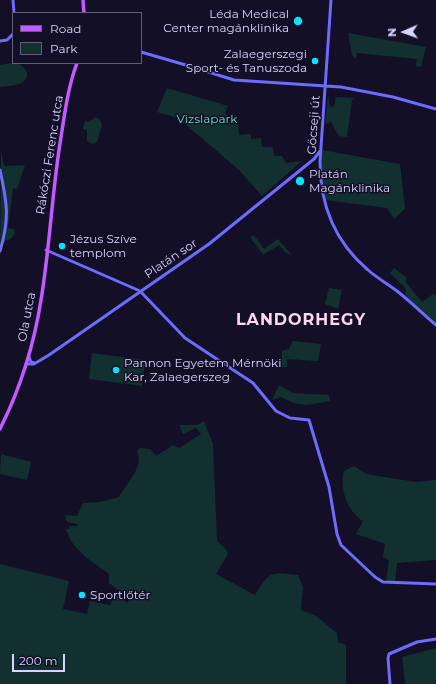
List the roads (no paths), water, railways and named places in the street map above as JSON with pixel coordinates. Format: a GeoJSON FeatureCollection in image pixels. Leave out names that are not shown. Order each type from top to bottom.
{"type":"FeatureCollection","features":[{"type":"Feature","properties":{"kind":"main road"},"geometry":{"type":"LineString","coordinates":[[84,0],[84,12]]}},
{"type":"Feature","properties":{"kind":"main road","name":"Rákóczi Ferenc utca"},"geometry":{"type":"LineString","coordinates":[[46,250],[60,142],[71,81],[77,64]]}},
{"type":"Feature","properties":{"kind":"main road","name":"Ola utca"},"geometry":{"type":"LineString","coordinates":[[0,429],[29,357],[41,300],[46,250]]}},
{"type":"Feature","properties":{"kind":"street"},"geometry":{"type":"LineString","coordinates":[[13,0],[14,12]]}},
{"type":"Feature","properties":{"kind":"street","name":"Göcseji út"},"geometry":{"type":"LineString","coordinates":[[331,0],[320,162],[324,202],[333,226],[341,240],[368,270],[402,295],[436,325]]}},
{"type":"Feature","properties":{"kind":"street"},"geometry":{"type":"LineString","coordinates":[[0,41],[10,38],[12,35]]}},
{"type":"Feature","properties":{"kind":"street"},"geometry":{"type":"LineString","coordinates":[[142,52],[236,80],[326,85],[393,97],[436,109]]}},
{"type":"Feature","properties":{"kind":"street","name":"Platán sor"},"geometry":{"type":"LineString","coordinates":[[26,364],[36,363],[210,244],[310,162],[321,149]]}},
{"type":"Feature","properties":{"kind":"street"},"geometry":{"type":"LineString","coordinates":[[310,162],[320,162]]}},
{"type":"Feature","properties":{"kind":"street"},"geometry":{"type":"LineString","coordinates":[[0,170],[7,206],[7,223],[0,251]]}},
{"type":"Feature","properties":{"kind":"street"},"geometry":{"type":"LineString","coordinates":[[46,250],[140,291],[184,338],[252,383],[276,411],[290,418],[309,420],[329,487],[339,542],[381,581],[436,584]]}},
{"type":"Feature","properties":{"kind":"street"},"geometry":{"type":"LineString","coordinates":[[29,357],[31,362],[36,363]]}},
{"type":"Feature","properties":{"kind":"street"},"geometry":{"type":"LineString","coordinates":[[390,684],[388,657],[391,653],[417,642],[436,639]]}},
{"type":"Feature","properties":{"kind":"place","name":"Léda Medical Center magánklinika"},"geometry":{"type":"Point","coordinates":[298,21]}},
{"type":"Feature","properties":{"kind":"place","name":"Zalaegerszegi Sport- és Tanuszoda"},"geometry":{"type":"Point","coordinates":[315,61]}},
{"type":"Feature","properties":{"kind":"place","name":"Platán Magánklinika"},"geometry":{"type":"Point","coordinates":[300,181]}},
{"type":"Feature","properties":{"kind":"place","name":"Jézus Szíve templom"},"geometry":{"type":"Point","coordinates":[62,246]}},
{"type":"Feature","properties":{"kind":"place","name":"Pannon Egyetem Mérnöki Kar, Zalaegerszeg"},"geometry":{"type":"Point","coordinates":[116,370]}},
{"type":"Feature","properties":{"kind":"place","name":"Sportlőtér"},"geometry":{"type":"Point","coordinates":[82,595]}},
{"type":"Feature","properties":{"kind":"district","name":"LANDORHEGY"},"geometry":{"type":"Point","coordinates":[301,320]}},
{"type":"Feature","properties":{"kind":"park label","name":"Vizslapark"},"geometry":{"type":"Point","coordinates":[207,119]}}]}
